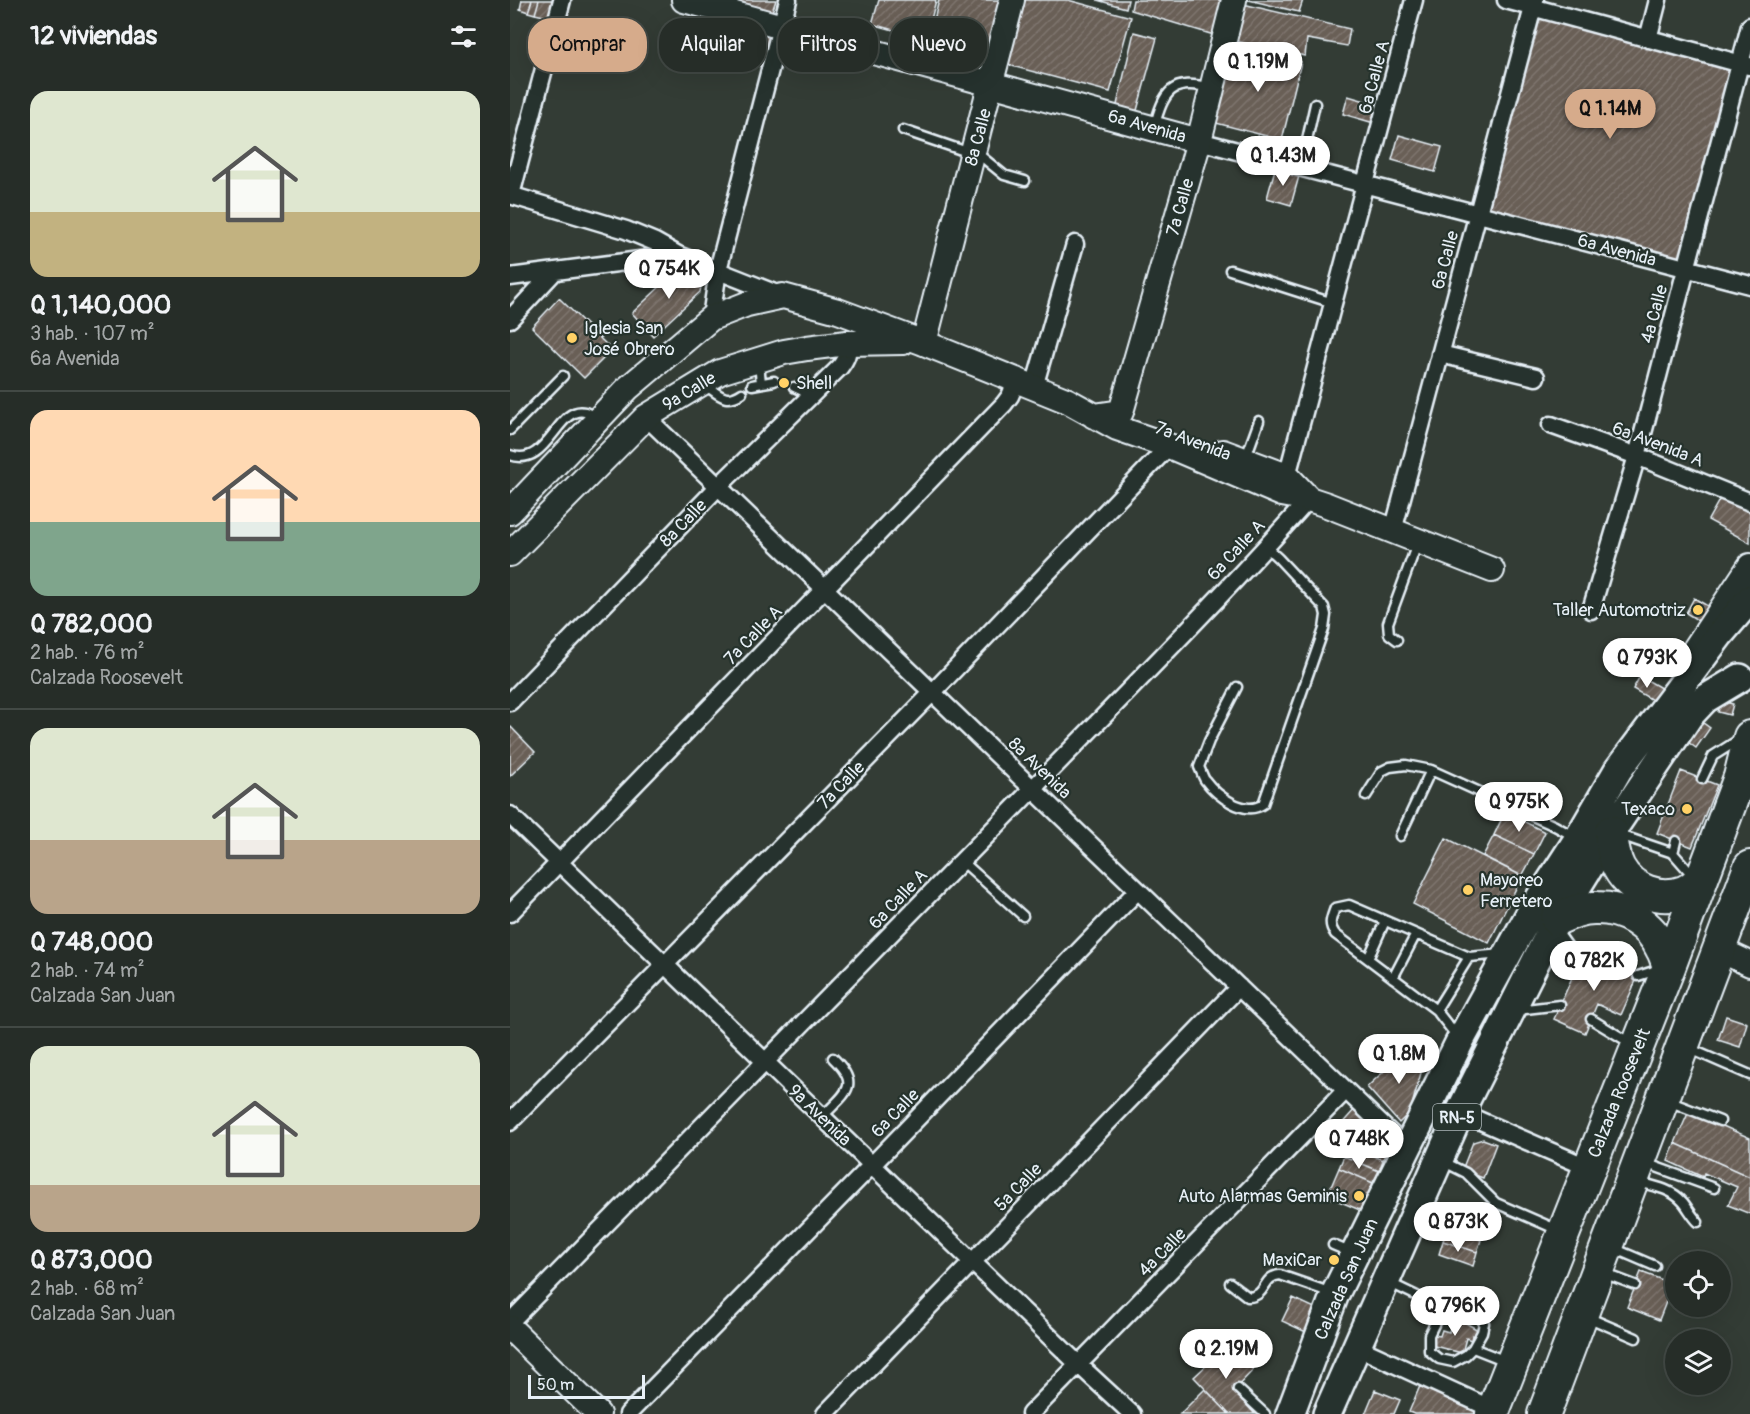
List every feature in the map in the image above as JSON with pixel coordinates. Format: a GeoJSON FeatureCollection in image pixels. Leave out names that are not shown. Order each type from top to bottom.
{"type":"FeatureCollection","features":[{"type":"Feature","properties":{"kind":"highway","name":"Calzada Roosevelt"},"geometry":{"type":"LineString","coordinates":[[1493,1412],[1669,967],[1740,777],[1750,734]]}},
{"type":"Feature","properties":{"kind":"highway"},"geometry":{"type":"LineString","coordinates":[[1611,832],[1613,851],[1619,868],[1631,883],[1647,892],[1665,895],[1684,892],[1700,882]]}},
{"type":"Feature","properties":{"kind":"highway"},"geometry":{"type":"LineString","coordinates":[[1544,1414],[1750,867]]}},
{"type":"Feature","properties":{"kind":"highway"},"geometry":{"type":"LineString","coordinates":[[1555,922],[1576,911],[1596,908],[1616,910],[1635,918],[1650,931],[1662,947],[1669,967]]}},
{"type":"Feature","properties":{"kind":"main road","name":"6a Avenida"},"geometry":{"type":"LineString","coordinates":[[684,0],[778,25]]}},
{"type":"Feature","properties":{"kind":"main road","name":"8a Calle"},"geometry":{"type":"LineString","coordinates":[[924,343],[1012,0]]}},
{"type":"Feature","properties":{"kind":"main road","name":"7a Calle"},"geometry":{"type":"LineString","coordinates":[[1121,412],[1199,141],[1234,0]]}},
{"type":"Feature","properties":{"kind":"main road","name":"6a Avenida"},"geometry":{"type":"LineString","coordinates":[[878,52],[1199,141]]}},
{"type":"Feature","properties":{"kind":"main road","name":"9a Calle"},"geometry":{"type":"LineString","coordinates":[[510,512],[628,388],[711,318],[747,304],[783,296],[838,311]]}},
{"type":"Feature","properties":{"kind":"main road","name":"7a Avenida"},"geometry":{"type":"LineString","coordinates":[[838,311],[1025,383],[1068,401],[1117,428],[1169,446],[1282,494],[1309,499],[1492,570]]}},
{"type":"Feature","properties":{"kind":"main road"},"geometry":{"type":"LineString","coordinates":[[838,311],[843,320],[848,343]]}},
{"type":"Feature","properties":{"kind":"main road","name":"9a Calle"},"geometry":{"type":"LineString","coordinates":[[510,554],[646,417],[720,372],[784,352],[848,343],[924,343]]}},
{"type":"Feature","properties":{"kind":"main road","name":"7a Avenida"},"geometry":{"type":"LineString","coordinates":[[1068,401],[1121,412],[1173,434],[1287,476],[1309,499]]}},
{"type":"Feature","properties":{"kind":"main road"},"geometry":{"type":"LineString","coordinates":[[1094,416],[1121,412]]}},
{"type":"Feature","properties":{"kind":"main road"},"geometry":{"type":"LineString","coordinates":[[1618,770],[1750,566]]}},
{"type":"Feature","properties":{"kind":"main road","name":"Calzada San Juan"},"geometry":{"type":"LineString","coordinates":[[1290,1414],[1335,1294],[1344,1250],[1406,1148],[1460,1041],[1532,909],[1578,839],[1618,770],[1720,634],[1750,599]]}},
{"type":"Feature","properties":{"kind":"main road","name":"Calzada San Juan"},"geometry":{"type":"LineString","coordinates":[[1327,1414],[1460,1112],[1555,922],[1611,832],[1689,716],[1705,699],[1740,678]]}},
{"type":"Feature","properties":{"kind":"main road"},"geometry":{"type":"LineString","coordinates":[[1718,950],[1750,964]]}},
{"type":"Feature","properties":{"kind":"main road"},"geometry":{"type":"LineString","coordinates":[[510,1328],[598,1414]]}},
{"type":"Feature","properties":{"kind":"street"},"geometry":{"type":"LineString","coordinates":[[562,0],[510,195],[626,230],[678,255],[783,296]]}},
{"type":"Feature","properties":{"kind":"street"},"geometry":{"type":"LineString","coordinates":[[783,18],[788,0]]}},
{"type":"Feature","properties":{"kind":"street","name":"6a Calle A"},"geometry":{"type":"LineString","coordinates":[[1287,476],[1414,0]]}},
{"type":"Feature","properties":{"kind":"street"},"geometry":{"type":"LineString","coordinates":[[1506,0],[1534,4],[1648,39],[1745,65]]}},
{"type":"Feature","properties":{"kind":"street"},"geometry":{"type":"LineString","coordinates":[[1648,39],[1659,0]]}},
{"type":"Feature","properties":{"kind":"street","name":"6a Calle"},"geometry":{"type":"LineString","coordinates":[[1393,531],[1534,4]]}},
{"type":"Feature","properties":{"kind":"street","name":"4a Calle"},"geometry":{"type":"LineString","coordinates":[[1591,610],[1745,65],[1750,26]]}},
{"type":"Feature","properties":{"kind":"street"},"geometry":{"type":"LineString","coordinates":[[711,318],[718,270],[778,38]]}},
{"type":"Feature","properties":{"kind":"street","name":"6a Avenida"},"geometry":{"type":"LineString","coordinates":[[1199,141],[1750,285]]}},
{"type":"Feature","properties":{"kind":"street","name":"7a Calle A"},"geometry":{"type":"LineString","coordinates":[[510,913],[1025,383],[1075,244]]}},
{"type":"Feature","properties":{"kind":"street"},"geometry":{"type":"LineString","coordinates":[[510,277],[678,255]]}},
{"type":"Feature","properties":{"kind":"street"},"geometry":{"type":"LineString","coordinates":[[510,319],[554,272]]}},
{"type":"Feature","properties":{"kind":"street","name":"8a Calle"},"geometry":{"type":"LineString","coordinates":[[510,702],[719,486],[840,367],[846,359],[848,343]]}},
{"type":"Feature","properties":{"kind":"street"},"geometry":{"type":"LineString","coordinates":[[1440,354],[1536,377]]}},
{"type":"Feature","properties":{"kind":"street","name":"8a Avenida"},"geometry":{"type":"LineString","coordinates":[[646,417],[1406,1148]]}},
{"type":"Feature","properties":{"kind":"street","name":"6a Avenida A"},"geometry":{"type":"LineString","coordinates":[[1551,425],[1750,502]]}},
{"type":"Feature","properties":{"kind":"street","name":"7a Calle"},"geometry":{"type":"LineString","coordinates":[[510,1122],[933,692],[1169,446]]}},
{"type":"Feature","properties":{"kind":"street","name":"6a Calle A"},"geometry":{"type":"LineString","coordinates":[[510,1322],[1033,789],[1266,547],[1309,499]]}},
{"type":"Feature","properties":{"kind":"street","name":"9a Avenida"},"geometry":{"type":"LineString","coordinates":[[510,814],[1078,1365],[1132,1414]]}},
{"type":"Feature","properties":{"kind":"street","name":"6a Calle"},"geometry":{"type":"LineString","coordinates":[[628,1414],[1138,890]]}},
{"type":"Feature","properties":{"kind":"street","name":"5a Calle"},"geometry":{"type":"LineString","coordinates":[[825,1414],[1239,987]]}},
{"type":"Feature","properties":{"kind":"street","name":"4a Calle"},"geometry":{"type":"LineString","coordinates":[[1030,1414],[1346,1090]]}},
{"type":"Feature","properties":{"kind":"street"},"geometry":{"type":"LineString","coordinates":[[1460,1112],[1589,1168]]}},
{"type":"Feature","properties":{"kind":"street"},"geometry":{"type":"LineString","coordinates":[[1357,1347],[1493,1412]]}},
{"type":"Feature","properties":{"kind":"lane"},"geometry":{"type":"LineString","coordinates":[[1154,128],[1170,89],[1185,85],[1212,88]]}},
{"type":"Feature","properties":{"kind":"lane"},"geometry":{"type":"LineString","coordinates":[[1301,167],[1316,104]]}},
{"type":"Feature","properties":{"kind":"lane"},"geometry":{"type":"LineString","coordinates":[[903,130],[982,157],[1004,175],[1025,181]]}},
{"type":"Feature","properties":{"kind":"lane"},"geometry":{"type":"LineString","coordinates":[[1230,270],[1333,303]]}},
{"type":"Feature","properties":{"kind":"lane"},"geometry":{"type":"LineString","coordinates":[[759,359],[757,384],[774,381]]}},
{"type":"Feature","properties":{"kind":"lane"},"geometry":{"type":"LineString","coordinates":[[510,430],[563,376]]}},
{"type":"Feature","properties":{"kind":"lane"},"geometry":{"type":"LineString","coordinates":[[702,383],[725,399],[734,399],[742,393]]}},
{"type":"Feature","properties":{"kind":"lane"},"geometry":{"type":"LineString","coordinates":[[794,387],[811,395]]}},
{"type":"Feature","properties":{"kind":"lane"},"geometry":{"type":"LineString","coordinates":[[510,455],[519,458],[528,457],[536,452],[571,414],[583,412],[597,420]]}},
{"type":"Feature","properties":{"kind":"lane"},"geometry":{"type":"LineString","coordinates":[[1245,461],[1259,422]]}},
{"type":"Feature","properties":{"kind":"lane"},"geometry":{"type":"LineString","coordinates":[[1397,640],[1389,634],[1388,623],[1418,541]]}},
{"type":"Feature","properties":{"kind":"lane"},"geometry":{"type":"LineString","coordinates":[[1237,687],[1209,741],[1199,767],[1204,779],[1231,802],[1243,809],[1256,809],[1263,804],[1324,629],[1326,615],[1324,607],[1266,547]]}},
{"type":"Feature","properties":{"kind":"lane"},"geometry":{"type":"LineString","coordinates":[[1702,779],[1713,756],[1750,734]]}},
{"type":"Feature","properties":{"kind":"lane"},"geometry":{"type":"LineString","coordinates":[[1366,796],[1382,771],[1406,765],[1431,770],[1555,826],[1578,839]]}},
{"type":"Feature","properties":{"kind":"lane"},"geometry":{"type":"LineString","coordinates":[[1400,836],[1431,770]]}},
{"type":"Feature","properties":{"kind":"lane"},"geometry":{"type":"LineString","coordinates":[[1611,832],[1673,854],[1700,882]]}},
{"type":"Feature","properties":{"kind":"lane"},"geometry":{"type":"LineString","coordinates":[[1673,854],[1676,841]]}},
{"type":"Feature","properties":{"kind":"lane"},"geometry":{"type":"LineString","coordinates":[[963,861],[1023,916]]}},
{"type":"Feature","properties":{"kind":"lane"},"geometry":{"type":"LineString","coordinates":[[1460,1041],[1436,1010],[1335,934],[1330,922],[1335,908],[1349,905],[1469,957],[1508,953]]}},
{"type":"Feature","properties":{"kind":"lane"},"geometry":{"type":"LineString","coordinates":[[1368,959],[1385,921]]}},
{"type":"Feature","properties":{"kind":"lane"},"geometry":{"type":"LineString","coordinates":[[1555,922],[1579,962]]}},
{"type":"Feature","properties":{"kind":"lane"},"geometry":{"type":"LineString","coordinates":[[1393,978],[1416,934]]}},
{"type":"Feature","properties":{"kind":"lane"},"geometry":{"type":"LineString","coordinates":[[1436,1010],[1469,957]]}},
{"type":"Feature","properties":{"kind":"lane"},"geometry":{"type":"LineString","coordinates":[[1638,976],[1669,967]]}},
{"type":"Feature","properties":{"kind":"lane"},"geometry":{"type":"LineString","coordinates":[[1510,1011],[1560,1005]]}},
{"type":"Feature","properties":{"kind":"lane"},"geometry":{"type":"LineString","coordinates":[[1591,1018],[1637,1047]]}},
{"type":"Feature","properties":{"kind":"lane"},"geometry":{"type":"LineString","coordinates":[[1682,1046],[1750,1075]]}},
{"type":"Feature","properties":{"kind":"lane"},"geometry":{"type":"LineString","coordinates":[[822,1117],[846,1092],[850,1084],[844,1068],[833,1058]]}},
{"type":"Feature","properties":{"kind":"lane"},"geometry":{"type":"LineString","coordinates":[[1662,1099],[1720,1121]]}},
{"type":"Feature","properties":{"kind":"lane"},"geometry":{"type":"LineString","coordinates":[[1438,1160],[1466,1173],[1496,1203],[1564,1233]]}},
{"type":"Feature","properties":{"kind":"lane"},"geometry":{"type":"LineString","coordinates":[[1635,1171],[1714,1188]]}},
{"type":"Feature","properties":{"kind":"lane"},"geometry":{"type":"LineString","coordinates":[[1635,1171],[1682,1201],[1698,1222]]}},
{"type":"Feature","properties":{"kind":"lane"},"geometry":{"type":"LineString","coordinates":[[1602,1258],[1655,1266]]}},
{"type":"Feature","properties":{"kind":"lane"},"geometry":{"type":"LineString","coordinates":[[1602,1258],[1635,1285]]}},
{"type":"Feature","properties":{"kind":"lane"},"geometry":{"type":"LineString","coordinates":[[1230,1283],[1248,1297],[1252,1297],[1258,1295],[1274,1275],[1280,1275],[1335,1294]]}},
{"type":"Feature","properties":{"kind":"lane"},"geometry":{"type":"LineString","coordinates":[[1385,1281],[1442,1308],[1463,1305],[1481,1315],[1484,1323],[1482,1332],[1473,1348],[1453,1362],[1439,1359],[1429,1350],[1429,1335],[1442,1308]]}},
{"type":"Feature","properties":{"kind":"lane"},"geometry":{"type":"LineString","coordinates":[[1581,1314],[1636,1338]]}},
{"type":"Feature","properties":{"kind":"lane"},"geometry":{"type":"LineString","coordinates":[[1473,1348],[1513,1364]]}},
{"type":"Feature","properties":{"kind":"lane"},"geometry":{"type":"LineString","coordinates":[[1238,1389],[1265,1414]]}},
{"type":"Feature","properties":{"kind":"building"},"geometry":{"type":"Polygon","coordinates":[[[522,0],[532,0],[528,12],[520,9],[522,0]]]}},
{"type":"Feature","properties":{"kind":"building"},"geometry":{"type":"Polygon","coordinates":[[[532,0],[539,0],[535,14],[528,12],[532,0]]]}},
{"type":"Feature","properties":{"kind":"building"},"geometry":{"type":"Polygon","coordinates":[[[539,0],[553,0],[548,17],[535,14],[539,0]]]}},
{"type":"Feature","properties":{"kind":"building"},"geometry":{"type":"Polygon","coordinates":[[[727,0],[776,0],[772,12],[727,0]]]}},
{"type":"Feature","properties":{"kind":"building"},"geometry":{"type":"Polygon","coordinates":[[[879,0],[936,0],[931,18],[890,18],[890,29],[878,26],[878,18],[874,18],[879,0]]]}},
{"type":"Feature","properties":{"kind":"building"},"geometry":{"type":"Polygon","coordinates":[[[939,0],[1000,0],[987,46],[987,18],[934,18],[939,0]]]}},
{"type":"Feature","properties":{"kind":"building"},"geometry":{"type":"Polygon","coordinates":[[[1025,0],[1068,0],[1131,17],[1110,92],[1008,65],[1025,0]]]}},
{"type":"Feature","properties":{"kind":"building"},"geometry":{"type":"Polygon","coordinates":[[[1097,0],[1128,0],[1126,8],[1097,0]]]}},
{"type":"Feature","properties":{"kind":"building"},"geometry":{"type":"Polygon","coordinates":[[[1133,0],[1223,0],[1214,35],[1131,10],[1133,0]]]}},
{"type":"Feature","properties":{"kind":"building"},"geometry":{"type":"Polygon","coordinates":[[[1249,0],[1303,0],[1299,12],[1249,0]]]}},
{"type":"Feature","properties":{"kind":"building"},"geometry":{"type":"Polygon","coordinates":[[[1243,4],[1350,29],[1347,46],[1307,39],[1305,56],[1235,41],[1243,4]]]}},
{"type":"Feature","properties":{"kind":"building"},"geometry":{"type":"Polygon","coordinates":[[[1539,18],[1731,69],[1681,261],[1488,211],[1539,18]]]}},
{"type":"Feature","properties":{"kind":"building"},"geometry":{"type":"Polygon","coordinates":[[[1134,32],[1157,38],[1136,114],[1116,109],[1134,32]]]}},
{"type":"Feature","properties":{"kind":"building"},"geometry":{"type":"Polygon","coordinates":[[[766,33],[771,35],[766,51],[766,33]]]}},
{"type":"Feature","properties":{"kind":"building"},"geometry":{"type":"Polygon","coordinates":[[[1233,46],[1301,62],[1282,140],[1216,123],[1233,46]]]}},
{"type":"Feature","properties":{"kind":"building"},"geometry":{"type":"Polygon","coordinates":[[[1348,96],[1379,105],[1374,123],[1343,114],[1348,96]]]}},
{"type":"Feature","properties":{"kind":"building"},"geometry":{"type":"Polygon","coordinates":[[[1399,135],[1442,147],[1435,172],[1392,160],[1399,135]]]}},
{"type":"Feature","properties":{"kind":"building"},"geometry":{"type":"Polygon","coordinates":[[[1275,169],[1299,176],[1291,205],[1267,198],[1275,169]]]}},
{"type":"Feature","properties":{"kind":"building"},"geometry":{"type":"Polygon","coordinates":[[[688,268],[696,272],[702,280],[700,292],[653,336],[632,313],[679,269],[688,268]]]}},
{"type":"Feature","properties":{"kind":"building","name":"Iglesia San José Obrero"},"geometry":{"type":"Polygon","coordinates":[[[559,298],[612,350],[584,378],[532,327],[559,298]]]}},
{"type":"Feature","properties":{"kind":"building"},"geometry":{"type":"Polygon","coordinates":[[[1722,495],[1750,511],[1750,543],[1708,520],[1722,495]]]}},
{"type":"Feature","properties":{"kind":"building","name":"Taller Automotriz"},"geometry":{"type":"Polygon","coordinates":[[[1694,598],[1711,608],[1702,623],[1686,613],[1694,598]]]}},
{"type":"Feature","properties":{"kind":"building"},"geometry":{"type":"Polygon","coordinates":[[[1640,676],[1661,688],[1654,701],[1633,689],[1640,676]]]}},
{"type":"Feature","properties":{"kind":"building"},"geometry":{"type":"Polygon","coordinates":[[[1721,701],[1733,704],[1730,715],[1718,712],[1721,701]]]}},
{"type":"Feature","properties":{"kind":"building"},"geometry":{"type":"Polygon","coordinates":[[[1695,717],[1710,728],[1696,748],[1681,737],[1695,717]]]}},
{"type":"Feature","properties":{"kind":"building"},"geometry":{"type":"Polygon","coordinates":[[[510,726],[535,752],[510,776],[510,726]]]}},
{"type":"Feature","properties":{"kind":"building","name":"Texaco"},"geometry":{"type":"Polygon","coordinates":[[[1681,771],[1717,785],[1692,847],[1657,833],[1681,771]]]}},
{"type":"Feature","properties":{"kind":"building"},"geometry":{"type":"Polygon","coordinates":[[[1505,812],[1545,832],[1534,854],[1494,835],[1505,812]]]}},
{"type":"Feature","properties":{"kind":"building"},"geometry":{"type":"Polygon","coordinates":[[[1494,835],[1534,854],[1522,876],[1483,856],[1494,835]]]}},
{"type":"Feature","properties":{"kind":"building","name":"Mayoreo Ferretero"},"geometry":{"type":"Polygon","coordinates":[[[1446,838],[1522,876],[1489,943],[1413,904],[1446,838]]]}},
{"type":"Feature","properties":{"kind":"building"},"geometry":{"type":"Polygon","coordinates":[[[1583,952],[1638,976],[1621,1015],[1597,1004],[1585,1033],[1554,1019],[1583,952]]]}},
{"type":"Feature","properties":{"kind":"building"},"geometry":{"type":"Polygon","coordinates":[[[1726,1016],[1747,1023],[1740,1047],[1718,1040],[1726,1016]]]}},
{"type":"Feature","properties":{"kind":"building"},"geometry":{"type":"Polygon","coordinates":[[[1409,1048],[1424,1062],[1410,1112],[1399,1123],[1367,1087],[1409,1048]]]}},
{"type":"Feature","properties":{"kind":"building"},"geometry":{"type":"Polygon","coordinates":[[[1355,1109],[1388,1145],[1383,1160],[1330,1137],[1355,1109]]]}},
{"type":"Feature","properties":{"kind":"building"},"geometry":{"type":"Polygon","coordinates":[[[1689,1111],[1750,1138],[1750,1177],[1675,1143],[1689,1111]]]}},
{"type":"Feature","properties":{"kind":"building"},"geometry":{"type":"Polygon","coordinates":[[[1483,1139],[1496,1144],[1483,1178],[1462,1170],[1473,1142],[1483,1139]]]}},
{"type":"Feature","properties":{"kind":"building"},"geometry":{"type":"Polygon","coordinates":[[[1675,1143],[1750,1177],[1750,1214],[1728,1205],[1737,1187],[1704,1173],[1703,1177],[1668,1161],[1675,1143]]]}},
{"type":"Feature","properties":{"kind":"building"},"geometry":{"type":"Polygon","coordinates":[[[1348,1146],[1383,1160],[1379,1171],[1344,1156],[1348,1146]]]}},
{"type":"Feature","properties":{"kind":"building"},"geometry":{"type":"Polygon","coordinates":[[[1344,1156],[1379,1171],[1373,1183],[1339,1168],[1344,1156]]]}},
{"type":"Feature","properties":{"kind":"building"},"geometry":{"type":"Polygon","coordinates":[[[1339,1168],[1373,1183],[1362,1211],[1327,1196],[1339,1168]]]}},
{"type":"Feature","properties":{"kind":"building"},"geometry":{"type":"Polygon","coordinates":[[[1447,1228],[1481,1240],[1477,1252],[1443,1241],[1447,1228]]]}},
{"type":"Feature","properties":{"kind":"building"},"geometry":{"type":"Polygon","coordinates":[[[1443,1241],[1477,1252],[1473,1266],[1439,1254],[1443,1241]]]}},
{"type":"Feature","properties":{"kind":"building"},"geometry":{"type":"Polygon","coordinates":[[[1641,1272],[1665,1281],[1665,1305],[1659,1320],[1627,1307],[1641,1272]]]}},
{"type":"Feature","properties":{"kind":"building"},"geometry":{"type":"Polygon","coordinates":[[[1293,1298],[1317,1309],[1306,1332],[1282,1321],[1293,1298]]]}},
{"type":"Feature","properties":{"kind":"building"},"geometry":{"type":"Polygon","coordinates":[[[1459,1319],[1478,1330],[1477,1336],[1472,1335],[1471,1340],[1466,1338],[1462,1353],[1430,1345],[1433,1335],[1440,1336],[1442,1330],[1449,1332],[1451,1324],[1456,1325],[1459,1319]]]}},
{"type":"Feature","properties":{"kind":"building"},"geometry":{"type":"Polygon","coordinates":[[[1229,1344],[1253,1370],[1233,1391],[1255,1414],[1229,1414],[1194,1377],[1229,1344]]]}},
{"type":"Feature","properties":{"kind":"building"},"geometry":{"type":"Polygon","coordinates":[[[1420,1386],[1485,1413],[1414,1414],[1409,1412],[1420,1386]]]}},
{"type":"Feature","properties":{"kind":"building"},"geometry":{"type":"Polygon","coordinates":[[[1205,1389],[1229,1414],[1180,1414],[1205,1389]]]}},
{"type":"Feature","properties":{"kind":"building"},"geometry":{"type":"Polygon","coordinates":[[[1375,1390],[1400,1400],[1394,1414],[1365,1414],[1375,1390]]]}},
{"type":"Feature","properties":{"kind":"place","name":"Iglesia San José Obrero"},"geometry":{"type":"Point","coordinates":[572,338]}},
{"type":"Feature","properties":{"kind":"place","name":"Shell"},"geometry":{"type":"Point","coordinates":[784,383]}},
{"type":"Feature","properties":{"kind":"place","name":"Taller Automotriz"},"geometry":{"type":"Point","coordinates":[1698,610]}},
{"type":"Feature","properties":{"kind":"place","name":"Texaco"},"geometry":{"type":"Point","coordinates":[1687,809]}},
{"type":"Feature","properties":{"kind":"place","name":"Mayoreo Ferretero"},"geometry":{"type":"Point","coordinates":[1468,890]}},
{"type":"Feature","properties":{"kind":"place","name":"Auto Alarmas Geminis"},"geometry":{"type":"Point","coordinates":[1359,1196]}},
{"type":"Feature","properties":{"kind":"place","name":"MaxiCar"},"geometry":{"type":"Point","coordinates":[1334,1260]}}]}
